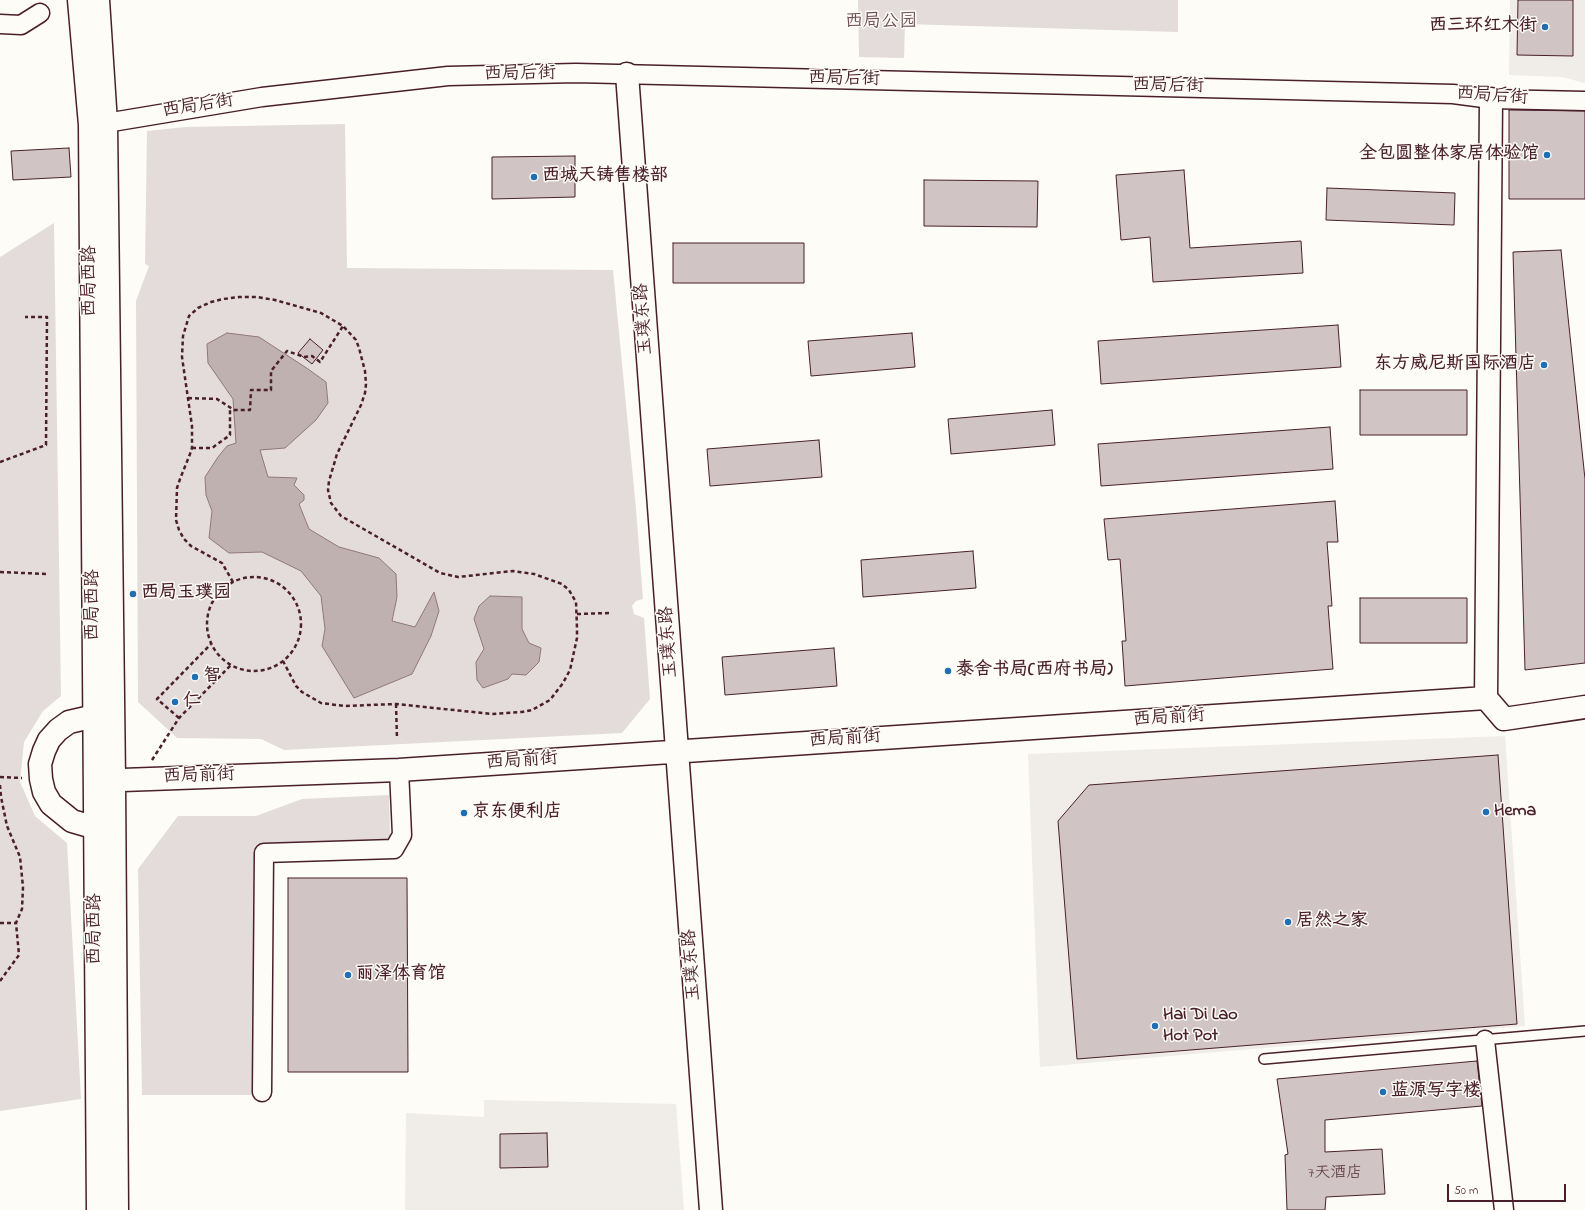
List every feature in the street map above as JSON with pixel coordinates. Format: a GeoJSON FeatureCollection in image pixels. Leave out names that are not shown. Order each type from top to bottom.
{"type":"FeatureCollection","features":[{"type":"Feature","properties":{"kind":"street","name":"西局西路"},"geometry":{"type":"LineString","coordinates":[[79,0],[90,125],[95,716],[105,781],[96,828],[98,1210]]}},
{"type":"Feature","properties":{"kind":"street","name":"西局西路"},"geometry":{"type":"LineString","coordinates":[[98,0],[106,123],[105,781],[117,1210]]}},
{"type":"Feature","properties":{"kind":"street"},"geometry":{"type":"LineString","coordinates":[[0,24],[21,25],[40,14]]}},
{"type":"Feature","properties":{"kind":"street","name":"西局后街"},"geometry":{"type":"LineString","coordinates":[[106,123],[262,97],[448,76],[576,73],[1453,94],[1490,99],[1585,101]]}},
{"type":"Feature","properties":{"kind":"street","name":"玉璞东路"},"geometry":{"type":"LineString","coordinates":[[627,74],[711,1210]]}},
{"type":"Feature","properties":{"kind":"street"},"geometry":{"type":"LineString","coordinates":[[1490,99],[1486,698],[1504,719],[1585,707]]}},
{"type":"Feature","properties":{"kind":"street","name":"西局前街"},"geometry":{"type":"LineString","coordinates":[[105,781],[399,770],[1486,698]]}},
{"type":"Feature","properties":{"kind":"street"},"geometry":{"type":"LineString","coordinates":[[95,716],[69,722],[58,730],[49,740],[40,764],[44,792],[51,804],[60,813],[72,820],[96,828]]}},
{"type":"Feature","properties":{"kind":"street"},"geometry":{"type":"LineString","coordinates":[[262,1092],[264,853],[394,849],[402,835],[399,770]]}},
{"type":"Feature","properties":{"kind":"street"},"geometry":{"type":"LineString","coordinates":[[1485,1040],[1504,1210]]}},
{"type":"Feature","properties":{"kind":"lane"},"geometry":{"type":"LineString","coordinates":[[1264,1059],[1585,1031]]}},
{"type":"Feature","properties":{"kind":"path"},"geometry":{"type":"LineString","coordinates":[[233,582],[222,563],[191,546],[184,539],[176,520],[177,488],[192,448],[192,426],[182,356],[183,336],[189,316],[198,308],[211,302],[223,299],[257,297],[275,300],[320,313],[343,326],[356,340],[360,348],[366,384],[361,405],[337,454],[331,472],[329,481],[329,496],[331,503],[336,510],[350,522],[440,573],[458,577],[513,571],[534,574],[562,584],[569,590],[576,602],[577,638],[570,670],[558,692],[543,704],[522,712],[492,714],[396,704],[344,706],[320,703],[302,692],[296,686],[283,661]]}},
{"type":"Feature","properties":{"kind":"path"},"geometry":{"type":"LineString","coordinates":[[0,462],[46,445],[47,317],[25,317]]}},
{"type":"Feature","properties":{"kind":"path"},"geometry":{"type":"LineString","coordinates":[[188,398],[217,399],[234,410],[250,410],[251,390],[271,390],[271,371],[287,352],[304,357],[312,356],[320,362],[343,326]]}},
{"type":"Feature","properties":{"kind":"path"},"geometry":{"type":"LineString","coordinates":[[192,448],[212,448],[230,435],[230,408]]}},
{"type":"Feature","properties":{"kind":"path"},"geometry":{"type":"LineString","coordinates":[[0,572],[47,574]]}},
{"type":"Feature","properties":{"kind":"path"},"geometry":{"type":"LineString","coordinates":[[249,577],[265,578],[280,584],[292,595],[299,610],[302,625],[298,641],[290,655],[278,665],[263,670],[246,670],[231,665],[220,656],[211,644],[207,629],[208,615],[213,601],[223,589],[233,582],[249,577]]}},
{"type":"Feature","properties":{"kind":"path"},"geometry":{"type":"LineString","coordinates":[[577,614],[610,613]]}},
{"type":"Feature","properties":{"kind":"path"},"geometry":{"type":"LineString","coordinates":[[179,718],[157,699],[211,644]]}},
{"type":"Feature","properties":{"kind":"path"},"geometry":{"type":"LineString","coordinates":[[140,780],[179,718],[231,665]]}},
{"type":"Feature","properties":{"kind":"path"},"geometry":{"type":"LineString","coordinates":[[396,704],[397,739]]}},
{"type":"Feature","properties":{"kind":"path"},"geometry":{"type":"LineString","coordinates":[[0,777],[41,779]]}},
{"type":"Feature","properties":{"kind":"path"},"geometry":{"type":"LineString","coordinates":[[0,785],[7,826],[20,857],[22,870],[22,909],[16,923],[19,955],[0,981]]}},
{"type":"Feature","properties":{"kind":"path"},"geometry":{"type":"LineString","coordinates":[[0,923],[16,923]]}},
{"type":"Feature","properties":{"kind":"shaded area","name":"西三环红木街"},"geometry":{"type":"Polygon","coordinates":[[[1510,0],[1585,0],[1585,83],[1562,77],[1509,75],[1510,0]]]}},
{"type":"Feature","properties":{"kind":"shaded area"},"geometry":{"type":"Polygon","coordinates":[[[227,333],[259,337],[326,382],[328,403],[316,420],[285,448],[260,450],[268,477],[297,478],[294,485],[304,495],[304,500],[299,504],[309,529],[339,547],[379,558],[396,574],[397,597],[392,621],[415,627],[434,592],[439,611],[431,636],[412,674],[354,698],[322,646],[325,629],[321,596],[301,571],[262,552],[229,553],[209,538],[212,511],[206,495],[205,477],[227,446],[236,443],[233,399],[208,363],[207,344],[227,333]]]}},
{"type":"Feature","properties":{"kind":"shaded area"},"geometry":{"type":"Polygon","coordinates":[[[490,596],[522,597],[522,629],[529,643],[541,648],[539,662],[526,675],[512,674],[508,679],[483,688],[477,680],[476,662],[484,649],[474,619],[479,606],[490,596]]]}},
{"type":"Feature","properties":{"kind":"shaded area","name":"居然之家"},"geometry":{"type":"Polygon","coordinates":[[[1505,736],[1525,1026],[1040,1067],[1028,754],[1505,736]]]}},
{"type":"Feature","properties":{"kind":"shaded area"},"geometry":{"type":"Polygon","coordinates":[[[484,1100],[676,1104],[684,1210],[405,1210],[406,1113],[484,1117],[484,1100]]]}},
{"type":"Feature","properties":{"kind":"green space","name":"西局公园"},"geometry":{"type":"Polygon","coordinates":[[[858,0],[1178,0],[1178,32],[905,24],[904,58],[859,57],[858,0]]]}},
{"type":"Feature","properties":{"kind":"green space"},"geometry":{"type":"Polygon","coordinates":[[[345,124],[347,268],[613,270],[636,509],[643,599],[636,601],[632,606],[634,614],[644,618],[650,699],[622,733],[284,750],[261,739],[177,738],[138,702],[136,301],[149,266],[145,264],[147,131],[186,127],[345,124]]]}},
{"type":"Feature","properties":{"kind":"green space"},"geometry":{"type":"Polygon","coordinates":[[[54,223],[61,696],[43,711],[24,742],[20,782],[35,816],[67,843],[81,1099],[0,1111],[0,257],[54,223]]]}},
{"type":"Feature","properties":{"kind":"green space"},"geometry":{"type":"Polygon","coordinates":[[[389,795],[390,836],[386,843],[257,847],[254,1095],[142,1095],[138,869],[178,816],[256,816],[302,799],[389,795]]]}},
{"type":"Feature","properties":{"kind":"building","name":"西三环红木街"},"geometry":{"type":"Polygon","coordinates":[[[1518,0],[1573,0],[1573,56],[1517,55],[1518,0]]]}},
{"type":"Feature","properties":{"kind":"building","name":"全包圆整体家居体验馆"},"geometry":{"type":"Polygon","coordinates":[[[1509,110],[1585,111],[1585,199],[1509,199],[1509,110]]]}},
{"type":"Feature","properties":{"kind":"building"},"geometry":{"type":"Polygon","coordinates":[[[69,148],[71,177],[13,180],[11,151],[69,148]]]}},
{"type":"Feature","properties":{"kind":"building","name":"西城天铸售楼部"},"geometry":{"type":"Polygon","coordinates":[[[575,156],[575,197],[492,199],[492,157],[575,156]]]}},
{"type":"Feature","properties":{"kind":"building"},"geometry":{"type":"Polygon","coordinates":[[[1184,170],[1190,248],[1301,241],[1303,273],[1153,282],[1150,237],[1121,240],[1116,175],[1184,170]]]}},
{"type":"Feature","properties":{"kind":"building"},"geometry":{"type":"Polygon","coordinates":[[[924,180],[1038,181],[1037,227],[924,226],[924,180]]]}},
{"type":"Feature","properties":{"kind":"building"},"geometry":{"type":"Polygon","coordinates":[[[1327,188],[1455,193],[1454,225],[1326,220],[1327,188]]]}},
{"type":"Feature","properties":{"kind":"building"},"geometry":{"type":"Polygon","coordinates":[[[673,243],[804,243],[804,283],[673,283],[673,243]]]}},
{"type":"Feature","properties":{"kind":"building","name":"东方威尼斯国际酒店"},"geometry":{"type":"Polygon","coordinates":[[[1561,250],[1585,479],[1585,663],[1525,670],[1513,252],[1561,250]]]}},
{"type":"Feature","properties":{"kind":"building"},"geometry":{"type":"Polygon","coordinates":[[[1338,325],[1341,367],[1101,384],[1098,341],[1338,325]]]}},
{"type":"Feature","properties":{"kind":"building"},"geometry":{"type":"Polygon","coordinates":[[[912,333],[915,367],[811,376],[808,341],[912,333]]]}},
{"type":"Feature","properties":{"kind":"building"},"geometry":{"type":"Polygon","coordinates":[[[310,339],[323,350],[312,364],[298,353],[310,339]]]}},
{"type":"Feature","properties":{"kind":"building"},"geometry":{"type":"Polygon","coordinates":[[[1360,390],[1467,390],[1467,435],[1360,435],[1360,390]]]}},
{"type":"Feature","properties":{"kind":"building"},"geometry":{"type":"Polygon","coordinates":[[[1052,410],[1055,445],[951,454],[948,419],[1052,410]]]}},
{"type":"Feature","properties":{"kind":"building"},"geometry":{"type":"Polygon","coordinates":[[[1330,427],[1333,469],[1101,486],[1098,444],[1330,427]]]}},
{"type":"Feature","properties":{"kind":"building"},"geometry":{"type":"Polygon","coordinates":[[[819,440],[822,477],[710,486],[707,449],[819,440]]]}},
{"type":"Feature","properties":{"kind":"building"},"geometry":{"type":"Polygon","coordinates":[[[1335,501],[1338,542],[1327,542],[1332,606],[1328,606],[1333,669],[1125,686],[1122,641],[1126,641],[1120,559],[1108,560],[1104,519],[1335,501]]]}},
{"type":"Feature","properties":{"kind":"building"},"geometry":{"type":"Polygon","coordinates":[[[973,551],[976,588],[863,597],[861,560],[973,551]]]}},
{"type":"Feature","properties":{"kind":"building"},"geometry":{"type":"Polygon","coordinates":[[[1360,598],[1467,598],[1467,643],[1360,643],[1360,598]]]}},
{"type":"Feature","properties":{"kind":"building"},"geometry":{"type":"Polygon","coordinates":[[[834,648],[837,686],[725,695],[722,657],[834,648]]]}},
{"type":"Feature","properties":{"kind":"building","name":"居然之家"},"geometry":{"type":"Polygon","coordinates":[[[1498,755],[1517,1024],[1077,1059],[1058,821],[1089,785],[1498,755]]]}},
{"type":"Feature","properties":{"kind":"building","name":"丽泽体育馆"},"geometry":{"type":"Polygon","coordinates":[[[288,878],[407,878],[408,1072],[288,1072],[288,878]]]}},
{"type":"Feature","properties":{"kind":"building","name":"蓝源写字楼"},"geometry":{"type":"Polygon","coordinates":[[[1477,1061],[1482,1106],[1325,1120],[1325,1152],[1382,1149],[1385,1194],[1326,1197],[1325,1210],[1287,1210],[1285,1155],[1288,1154],[1277,1079],[1477,1061]]]}},
{"type":"Feature","properties":{"kind":"building"},"geometry":{"type":"Polygon","coordinates":[[[547,1133],[548,1167],[500,1168],[500,1134],[547,1133]]]}},
{"type":"Feature","properties":{"kind":"place","name":"西三环红木街"},"geometry":{"type":"Point","coordinates":[1545,27]}},
{"type":"Feature","properties":{"kind":"place","name":"全包圆整体家居体验馆"},"geometry":{"type":"Point","coordinates":[1547,155]}},
{"type":"Feature","properties":{"kind":"place","name":"西城天铸售楼部"},"geometry":{"type":"Point","coordinates":[534,177]}},
{"type":"Feature","properties":{"kind":"place","name":"东方威尼斯国际酒店"},"geometry":{"type":"Point","coordinates":[1544,365]}},
{"type":"Feature","properties":{"kind":"place","name":"西局玉璞园"},"geometry":{"type":"Point","coordinates":[133,594]}},
{"type":"Feature","properties":{"kind":"place","name":"泰舍书局(西府书局)"},"geometry":{"type":"Point","coordinates":[948,671]}},
{"type":"Feature","properties":{"kind":"place","name":"智"},"geometry":{"type":"Point","coordinates":[195,677]}},
{"type":"Feature","properties":{"kind":"place","name":"仁"},"geometry":{"type":"Point","coordinates":[175,702]}},
{"type":"Feature","properties":{"kind":"place","name":"Hema"},"geometry":{"type":"Point","coordinates":[1486,812]}},
{"type":"Feature","properties":{"kind":"place","name":"京东便利店"},"geometry":{"type":"Point","coordinates":[464,813]}},
{"type":"Feature","properties":{"kind":"place","name":"居然之家"},"geometry":{"type":"Point","coordinates":[1288,922]}},
{"type":"Feature","properties":{"kind":"place","name":"丽泽体育馆"},"geometry":{"type":"Point","coordinates":[348,975]}},
{"type":"Feature","properties":{"kind":"place","name":"Hai Di Lao Hot Pot"},"geometry":{"type":"Point","coordinates":[1155,1026]}},
{"type":"Feature","properties":{"kind":"place","name":"蓝源写字楼"},"geometry":{"type":"Point","coordinates":[1383,1092]}}]}
